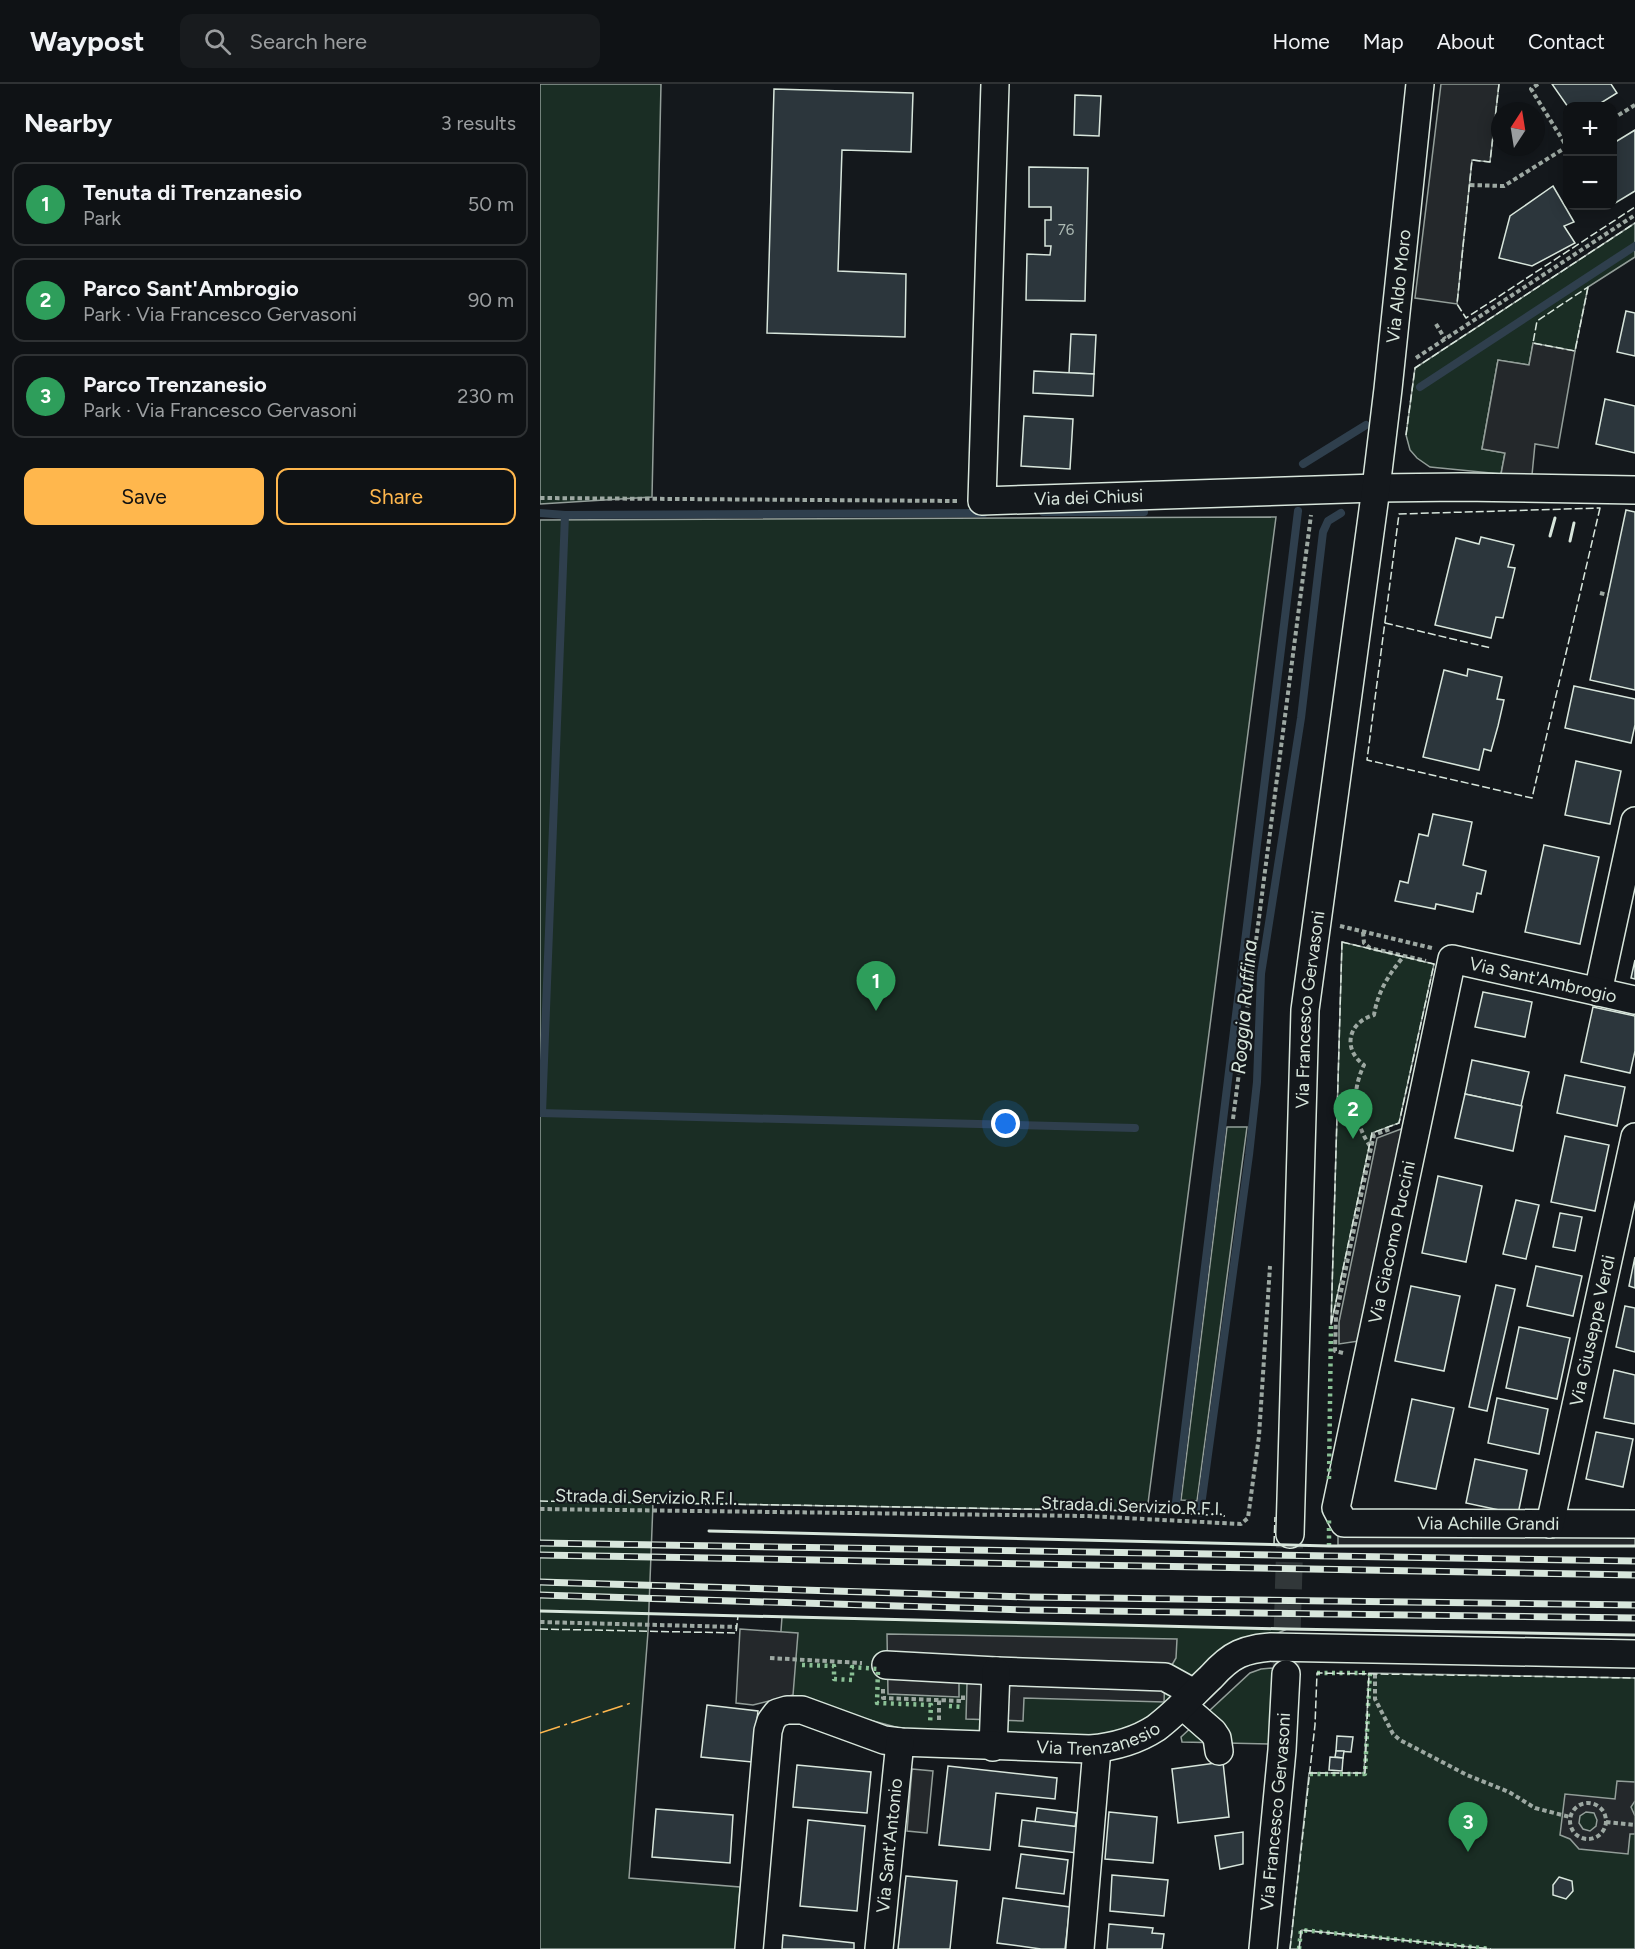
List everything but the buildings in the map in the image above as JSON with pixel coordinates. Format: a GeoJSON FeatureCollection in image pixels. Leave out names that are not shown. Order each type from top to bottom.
{"type":"FeatureCollection","features":[{"type":"Feature","properties":{"kind":"street"},"geometry":{"type":"LineString","coordinates":[[982,501],[995,84]]}},
{"type":"Feature","properties":{"kind":"street","name":"Via Aldo Moro"},"geometry":{"type":"LineString","coordinates":[[1376,488],[1420,84]]}},
{"type":"Feature","properties":{"kind":"street","name":"Via dei Chiusi"},"geometry":{"type":"LineString","coordinates":[[982,501],[1376,488],[1635,490]]}},
{"type":"Feature","properties":{"kind":"street","name":"Via Francesco Gervasoni"},"geometry":{"type":"LineString","coordinates":[[1290,1534],[1305,1010],[1376,488]]}},
{"type":"Feature","properties":{"kind":"street"},"geometry":{"type":"LineString","coordinates":[[1598,992],[1635,821]]}},
{"type":"Feature","properties":{"kind":"street","name":"Via Sant'Ambrogio"},"geometry":{"type":"LineString","coordinates":[[1440,960],[1635,1000]]}},
{"type":"Feature","properties":{"kind":"street","name":"Via Giacomo Puccini"},"geometry":{"type":"LineString","coordinates":[[1344,1523],[1336,1508],[1368,1358],[1407,1117],[1440,960]]}},
{"type":"Feature","properties":{"kind":"street","name":"Via Giuseppe Verdi"},"geometry":{"type":"LineString","coordinates":[[1550,1524],[1635,1137]]}},
{"type":"Feature","properties":{"kind":"street","name":"Via Achille Grandi"},"geometry":{"type":"LineString","coordinates":[[1344,1523],[1635,1524]]}},
{"type":"Feature","properties":{"kind":"street","name":"Via Trenzanesio"},"geometry":{"type":"LineString","coordinates":[[748,1949],[768,1731],[772,1717],[782,1711],[802,1710],[884,1740],[900,1742],[1097,1749],[1118,1745],[1146,1734],[1170,1717],[1224,1664],[1238,1654],[1252,1649],[1271,1647],[1635,1654]]}},
{"type":"Feature","properties":{"kind":"street"},"geometry":{"type":"LineString","coordinates":[[886,1665],[1165,1677],[1188,1699],[1213,1732],[1220,1750]]}},
{"type":"Feature","properties":{"kind":"street"},"geometry":{"type":"LineString","coordinates":[[993,1747],[996,1671]]}},
{"type":"Feature","properties":{"kind":"street","name":"Via Francesco Gervasoni"},"geometry":{"type":"LineString","coordinates":[[1263,1949],[1282,1750],[1286,1674]]}},
{"type":"Feature","properties":{"kind":"street","name":"Via Sant'Antonio"},"geometry":{"type":"LineString","coordinates":[[879,1949],[900,1742]]}},
{"type":"Feature","properties":{"kind":"street"},"geometry":{"type":"LineString","coordinates":[[1080,1949],[1097,1749]]}},
{"type":"Feature","properties":{"kind":"path"},"geometry":{"type":"LineString","coordinates":[[1538,84],[1531,89],[1563,141]]}},
{"type":"Feature","properties":{"kind":"path"},"geometry":{"type":"LineString","coordinates":[[1617,116],[1635,105]]}},
{"type":"Feature","properties":{"kind":"path"},"geometry":{"type":"LineString","coordinates":[[1470,185],[1504,186],[1563,149]]}},
{"type":"Feature","properties":{"kind":"path"},"geometry":{"type":"LineString","coordinates":[[1408,363],[1635,214]]}},
{"type":"Feature","properties":{"kind":"path"},"geometry":{"type":"LineString","coordinates":[[1436,324],[1445,339]]}},
{"type":"Feature","properties":{"kind":"path"},"geometry":{"type":"LineString","coordinates":[[1233,1119],[1315,490]]}},
{"type":"Feature","properties":{"kind":"path"},"geometry":{"type":"LineString","coordinates":[[540,498],[982,501]]}},
{"type":"Feature","properties":{"kind":"path"},"geometry":{"type":"LineString","coordinates":[[1600,593],[1608,595]]}},
{"type":"Feature","properties":{"kind":"path"},"geometry":{"type":"LineString","coordinates":[[1334,925],[1443,950],[1440,960],[1404,956],[1369,947],[1362,939],[1363,932]]}},
{"type":"Feature","properties":{"kind":"path"},"geometry":{"type":"LineString","coordinates":[[1371,1148],[1362,1133],[1355,1108],[1356,1090],[1364,1065],[1353,1053],[1351,1036],[1355,1027],[1362,1020],[1374,1015],[1383,985],[1404,956]]}},
{"type":"Feature","properties":{"kind":"path"},"geometry":{"type":"LineString","coordinates":[[1368,1358],[1335,1351],[1336,1316],[1374,1135],[1401,1125],[1407,1117]]}},
{"type":"Feature","properties":{"kind":"path","name":"Strada di Servizio R.F.I."},"geometry":{"type":"LineString","coordinates":[[540,1509],[1086,1516],[1241,1524],[1248,1518],[1259,1436],[1270,1259]]}},
{"type":"Feature","properties":{"kind":"path"},"geometry":{"type":"LineString","coordinates":[[540,1622],[737,1627]]}},
{"type":"Feature","properties":{"kind":"path"},"geometry":{"type":"LineString","coordinates":[[1376,1650],[1375,1699],[1393,1734],[1425,1754],[1467,1775],[1509,1792],[1535,1808],[1570,1817]]}},
{"type":"Feature","properties":{"kind":"path"},"geometry":{"type":"LineString","coordinates":[[770,1658],[886,1665]]}},
{"type":"Feature","properties":{"kind":"path"},"geometry":{"type":"LineString","coordinates":[[1588,1803],[1599,1807],[1606,1822],[1602,1833],[1591,1839],[1585,1839],[1579,1838],[1571,1829],[1570,1817],[1577,1807],[1588,1803]]}},
{"type":"Feature","properties":{"kind":"path"},"geometry":{"type":"LineString","coordinates":[[1606,1822],[1635,1825]]}},
{"type":"Feature","properties":{"kind":"green space"},"geometry":{"type":"Polygon","coordinates":[[[540,84],[661,84],[652,497],[540,504],[540,84]]]}},
{"type":"Feature","properties":{"kind":"green space"},"geometry":{"type":"Polygon","coordinates":[[[1635,223],[1635,257],[1588,287],[1575,351],[1533,344],[1529,365],[1498,360],[1482,449],[1505,453],[1501,474],[1430,467],[1417,458],[1410,450],[1406,435],[1415,368],[1635,223]]]}},
{"type":"Feature","properties":{"kind":"green space"},"geometry":{"type":"Polygon","coordinates":[[[1276,517],[1147,1511],[653,1503],[648,1632],[629,1878],[740,1887],[736,1949],[540,1949],[540,520],[1276,517]]]}},
{"type":"Feature","properties":{"kind":"green space"},"geometry":{"type":"Polygon","coordinates":[[[1342,942],[1434,964],[1399,1123],[1372,1133],[1331,1325],[1342,942]]]}},
{"type":"Feature","properties":{"kind":"green space"},"geometry":{"type":"Polygon","coordinates":[[[1227,1127],[1247,1127],[1197,1501],[1181,1500],[1227,1127]]]}},
{"type":"Feature","properties":{"kind":"green space"},"geometry":{"type":"Polygon","coordinates":[[[782,1617],[1287,1629],[1131,1729],[1100,1738],[903,1729],[814,1705],[776,1699],[782,1617]]]}},
{"type":"Feature","properties":{"kind":"green space"},"geometry":{"type":"Polygon","coordinates":[[[1273,1668],[1269,1744],[1182,1742],[1181,1737],[1250,1673],[1273,1668]]]}},
{"type":"Feature","properties":{"kind":"green space"},"geometry":{"type":"Polygon","coordinates":[[[1369,1673],[1635,1678],[1635,1949],[1491,1949],[1302,1930],[1299,1949],[1290,1949],[1309,1773],[1364,1773],[1369,1673]]]}},
{"type":"Feature","properties":{"kind":"shaded area"},"geometry":{"type":"Polygon","coordinates":[[[1441,84],[1499,84],[1497,102],[1491,102],[1490,162],[1472,160],[1457,304],[1415,298],[1441,84]]]}},
{"type":"Feature","properties":{"kind":"shaded area"},"geometry":{"type":"Polygon","coordinates":[[[1533,343],[1575,351],[1558,448],[1535,444],[1532,475],[1501,474],[1505,453],[1482,449],[1498,360],[1529,365],[1533,343]]]}},
{"type":"Feature","properties":{"kind":"shaded area"},"geometry":{"type":"Polygon","coordinates":[[[1417,1123],[1372,1339],[1339,1344],[1339,1322],[1377,1138],[1417,1123]]]}},
{"type":"Feature","properties":{"kind":"shaded area"},"geometry":{"type":"Polygon","coordinates":[[[1338,1533],[1635,1533],[1635,1546],[1338,1545],[1338,1533]]]}},
{"type":"Feature","properties":{"kind":"shaded area"},"geometry":{"type":"Polygon","coordinates":[[[740,1629],[798,1633],[793,1695],[753,1705],[736,1703],[740,1629]]]}},
{"type":"Feature","properties":{"kind":"shaded area"},"geometry":{"type":"Polygon","coordinates":[[[887,1634],[1177,1639],[1176,1658],[1165,1677],[1164,1702],[1024,1698],[1023,1721],[966,1719],[967,1683],[959,1683],[959,1697],[888,1694],[887,1634]]]}},
{"type":"Feature","properties":{"kind":"shaded area"},"geometry":{"type":"Polygon","coordinates":[[[912,1769],[933,1771],[927,1833],[907,1831],[912,1769]]]}},
{"type":"Feature","properties":{"kind":"shaded area"},"geometry":{"type":"Polygon","coordinates":[[[1617,1781],[1635,1782],[1635,1801],[1631,1807],[1635,1816],[1635,1834],[1630,1834],[1628,1854],[1579,1849],[1570,1839],[1560,1835],[1565,1794],[1615,1799],[1617,1781]],[[1586,1812],[1580,1816],[1579,1823],[1583,1829],[1590,1831],[1596,1826],[1597,1820],[1594,1813],[1586,1812]]]}},
{"type":"Feature","properties":{"kind":"waterway"},"geometry":{"type":"LineString","coordinates":[[1420,387],[1635,246]]}},
{"type":"Feature","properties":{"kind":"waterway"},"geometry":{"type":"LineString","coordinates":[[1303,464],[1366,425]]}},
{"type":"Feature","properties":{"kind":"waterway"},"geometry":{"type":"LineString","coordinates":[[1176,1502],[1298,511]]}},
{"type":"Feature","properties":{"kind":"waterway"},"geometry":{"type":"LineString","coordinates":[[1043,512],[1144,512]]}},
{"type":"Feature","properties":{"kind":"waterway"},"geometry":{"type":"LineString","coordinates":[[540,513],[565,515]]}},
{"type":"Feature","properties":{"kind":"waterway"},"geometry":{"type":"LineString","coordinates":[[542,1113],[565,515],[984,513]]}},
{"type":"Feature","properties":{"kind":"waterway","name":"Roggia Ruffina"},"geometry":{"type":"LineString","coordinates":[[1200,1513],[1249,1155],[1257,1082],[1261,974],[1301,718],[1323,532],[1328,521],[1341,513]]}},
{"type":"Feature","properties":{"kind":"waterway"},"geometry":{"type":"LineString","coordinates":[[540,1113],[1135,1128]]}},
{"type":"Feature","properties":{"kind":"tunnel"},"geometry":{"type":"LineString","coordinates":[[1286,1671],[1290,1534]]}},
{"type":"Feature","properties":{"kind":"railway"},"geometry":{"type":"LineString","coordinates":[[540,1543],[1635,1561]]}},
{"type":"Feature","properties":{"kind":"railway"},"geometry":{"type":"LineString","coordinates":[[540,1555],[1635,1575]]}},
{"type":"Feature","properties":{"kind":"railway"},"geometry":{"type":"LineString","coordinates":[[540,1582],[1029,1597],[1635,1605]]}},
{"type":"Feature","properties":{"kind":"railway"},"geometry":{"type":"LineString","coordinates":[[540,1595],[1028,1610],[1635,1618]]}},
{"type":"Feature","properties":{"kind":"hedge"},"geometry":{"type":"LineString","coordinates":[[1329,1479],[1331,1325]]}},
{"type":"Feature","properties":{"kind":"hedge"},"geometry":{"type":"LineString","coordinates":[[1329,1520],[1329,1546]]}},
{"type":"Feature","properties":{"kind":"hedge"},"geometry":{"type":"LineString","coordinates":[[802,1665],[834,1666],[834,1679],[852,1680],[852,1667],[878,1669],[877,1703],[931,1705],[930,1724]]}},
{"type":"Feature","properties":{"kind":"hedge"},"geometry":{"type":"LineString","coordinates":[[1317,1673],[1368,1673]]}},
{"type":"Feature","properties":{"kind":"hedge"},"geometry":{"type":"LineString","coordinates":[[1368,1706],[1370,1673]]}},
{"type":"Feature","properties":{"kind":"hedge"},"geometry":{"type":"LineString","coordinates":[[949,1706],[964,1707]]}},
{"type":"Feature","properties":{"kind":"hedge"},"geometry":{"type":"LineString","coordinates":[[1310,1774],[1365,1774],[1368,1711]]}},
{"type":"Feature","properties":{"kind":"hedge"},"geometry":{"type":"LineString","coordinates":[[1299,1949],[1301,1930],[1491,1949]]}},
{"type":"Feature","properties":{"kind":"fence"},"geometry":{"type":"LineString","coordinates":[[1499,84],[1490,162],[1472,160],[1457,304],[1466,318],[1635,207]]}},
{"type":"Feature","properties":{"kind":"fence"},"geometry":{"type":"LineString","coordinates":[[1406,435],[1415,368],[1635,223]]}},
{"type":"Feature","properties":{"kind":"fence"},"geometry":{"type":"LineString","coordinates":[[1588,287],[1575,351],[1533,343],[1537,321],[1588,287]]}},
{"type":"Feature","properties":{"kind":"fence"},"geometry":{"type":"LineString","coordinates":[[1600,508],[1532,798],[1367,760],[1399,514],[1600,508]]}},
{"type":"Feature","properties":{"kind":"fence"},"geometry":{"type":"LineString","coordinates":[[1385,623],[1491,648]]}},
{"type":"Feature","properties":{"kind":"fence"},"geometry":{"type":"LineString","coordinates":[[1342,942],[1434,964],[1399,1123],[1372,1133],[1331,1325],[1342,942]]}},
{"type":"Feature","properties":{"kind":"fence"},"geometry":{"type":"LineString","coordinates":[[540,1501],[1147,1511],[1225,1516]]}},
{"type":"Feature","properties":{"kind":"fence"},"geometry":{"type":"LineString","coordinates":[[1274,1544],[1275,1517]]}},
{"type":"Feature","properties":{"kind":"fence"},"geometry":{"type":"LineString","coordinates":[[540,1629],[736,1633],[738,1616]]}},
{"type":"Feature","properties":{"kind":"fence"},"geometry":{"type":"LineString","coordinates":[[1290,1949],[1315,1725],[1317,1673],[1635,1678]]}},
{"type":"Feature","properties":{"kind":"fence"},"geometry":{"type":"LineString","coordinates":[[1309,1773],[1365,1773],[1369,1673]]}},
{"type":"Feature","properties":{"kind":"fence"},"geometry":{"type":"LineString","coordinates":[[1299,1949],[1301,1930],[1491,1949]]}},
{"type":"Feature","properties":{"kind":"wall"},"geometry":{"type":"LineString","coordinates":[[1550,536],[1555,518]]}},
{"type":"Feature","properties":{"kind":"wall"},"geometry":{"type":"LineString","coordinates":[[1570,541],[1574,523]]}},
{"type":"Feature","properties":{"kind":"wall"},"geometry":{"type":"LineString","coordinates":[[709,1531],[1329,1546],[1635,1546]]}},
{"type":"Feature","properties":{"kind":"wall"},"geometry":{"type":"LineString","coordinates":[[540,1611],[1635,1635]]}},
{"type":"Feature","properties":{"kind":"power"},"geometry":{"type":"LineString","coordinates":[[540,1733],[631,1703]]}},
{"type":"Feature","properties":{"kind":"place","name":"Tenuta di Trenzanesio"},"geometry":{"type":"Point","coordinates":[876,1011]}},
{"type":"Feature","properties":{"kind":"place","name":"Parco Sant'Ambrogio"},"geometry":{"type":"Point","coordinates":[1353,1139]}},
{"type":"Feature","properties":{"kind":"place","name":"Parco Trenzanesio"},"geometry":{"type":"Point","coordinates":[1468,1852]}}]}
